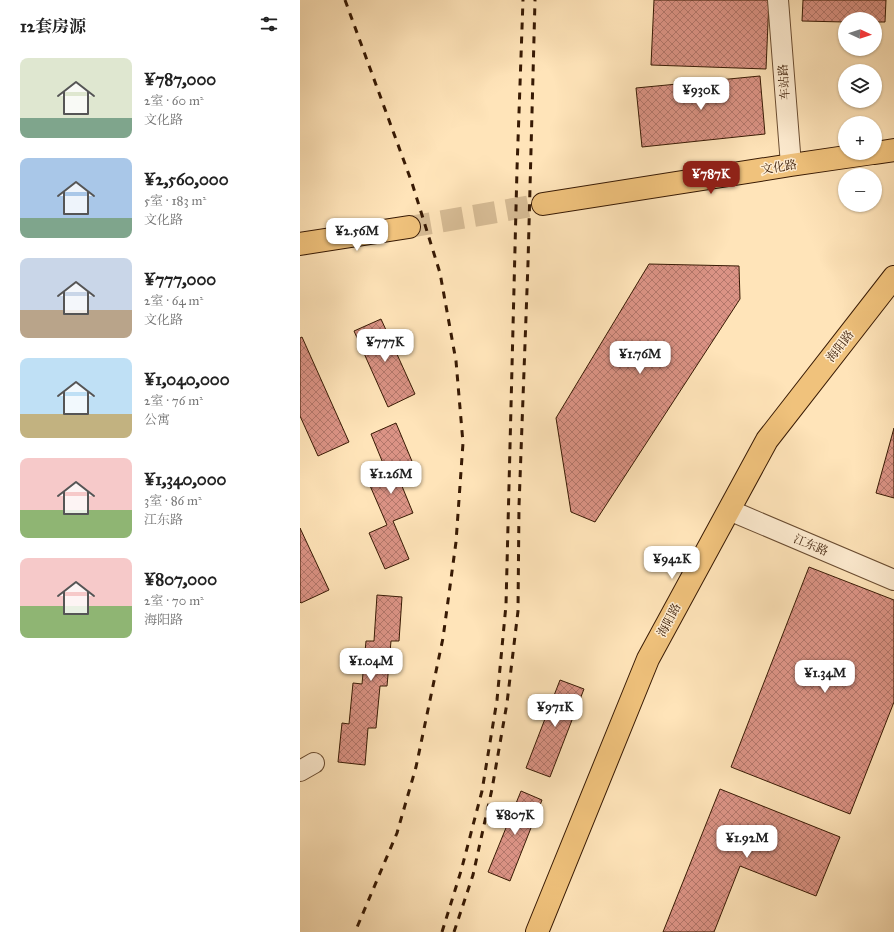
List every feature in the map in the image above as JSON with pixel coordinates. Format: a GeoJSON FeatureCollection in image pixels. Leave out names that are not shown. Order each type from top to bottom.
{"type":"FeatureCollection","features":[{"type":"Feature","properties":{"kind":"main road","name":"文化路"},"geometry":{"type":"LineString","coordinates":[[882,152],[894,150]]}},
{"type":"Feature","properties":{"kind":"main road","name":"文化路"},"geometry":{"type":"LineString","coordinates":[[543,204],[838,158]]}},
{"type":"Feature","properties":{"kind":"main road"},"geometry":{"type":"LineString","coordinates":[[300,244],[409,227]]}},
{"type":"Feature","properties":{"kind":"main road","name":"海阳路"},"geometry":{"type":"LineString","coordinates":[[537,932],[648,659],[767,440],[894,277]]}},
{"type":"Feature","properties":{"kind":"street","name":"车站路"},"geometry":{"type":"LineString","coordinates":[[778,0],[791,165]]}},
{"type":"Feature","properties":{"kind":"street","name":"江东路"},"geometry":{"type":"LineString","coordinates":[[729,510],[894,580]]}},
{"type":"Feature","properties":{"kind":"building"},"geometry":{"type":"Polygon","coordinates":[[[654,0],[769,0],[766,69],[651,65],[654,0]]]}},
{"type":"Feature","properties":{"kind":"building"},"geometry":{"type":"Polygon","coordinates":[[[803,0],[886,0],[885,22],[882,22],[882,12],[838,12],[838,22],[802,21],[803,0]]]}},
{"type":"Feature","properties":{"kind":"building"},"geometry":{"type":"Polygon","coordinates":[[[760,76],[765,134],[642,147],[636,88],[760,76]]]}},
{"type":"Feature","properties":{"kind":"building"},"geometry":{"type":"Polygon","coordinates":[[[649,264],[739,266],[740,299],[595,522],[571,512],[556,418],[649,264]]]}},
{"type":"Feature","properties":{"kind":"building"},"geometry":{"type":"Polygon","coordinates":[[[381,319],[415,394],[388,407],[354,331],[381,319]]]}},
{"type":"Feature","properties":{"kind":"building"},"geometry":{"type":"Polygon","coordinates":[[[302,337],[349,442],[318,456],[300,416],[300,338],[302,337]]]}},
{"type":"Feature","properties":{"kind":"building"},"geometry":{"type":"Polygon","coordinates":[[[396,423],[414,466],[397,474],[413,513],[393,521],[409,559],[385,569],[369,533],[387,525],[368,481],[387,473],[371,434],[396,423]]]}},
{"type":"Feature","properties":{"kind":"building"},"geometry":{"type":"Polygon","coordinates":[[[894,428],[894,498],[876,493],[894,428]]]}},
{"type":"Feature","properties":{"kind":"building"},"geometry":{"type":"Polygon","coordinates":[[[300,528],[329,590],[301,603],[300,602],[300,528]]]}},
{"type":"Feature","properties":{"kind":"building"},"geometry":{"type":"Polygon","coordinates":[[[809,567],[894,600],[894,702],[850,814],[731,767],[809,567]]]}},
{"type":"Feature","properties":{"kind":"building"},"geometry":{"type":"Polygon","coordinates":[[[377,595],[402,597],[399,641],[391,641],[387,686],[380,686],[376,728],[368,728],[365,765],[338,762],[342,723],[349,724],[353,683],[362,684],[366,641],[374,641],[377,595]]]}},
{"type":"Feature","properties":{"kind":"building"},"geometry":{"type":"Polygon","coordinates":[[[560,680],[584,689],[550,777],[526,768],[560,680]]]}},
{"type":"Feature","properties":{"kind":"building"},"geometry":{"type":"Polygon","coordinates":[[[720,789],[840,837],[816,896],[740,866],[714,932],[663,932],[720,789]]]}},
{"type":"Feature","properties":{"kind":"building"},"geometry":{"type":"Polygon","coordinates":[[[521,791],[542,800],[510,881],[488,872],[521,791]]]}},
{"type":"Feature","properties":{"kind":"tunnel"},"geometry":{"type":"LineString","coordinates":[[409,227],[543,204]]}},
{"type":"Feature","properties":{"kind":"railway"},"geometry":{"type":"LineString","coordinates":[[345,0],[412,183],[440,273],[456,361],[463,443],[456,542],[443,638],[416,767],[397,833],[355,932]]}},
{"type":"Feature","properties":{"kind":"railway"},"geometry":{"type":"LineString","coordinates":[[442,932],[461,871],[482,791],[497,700],[506,605],[517,169],[523,0]]}},
{"type":"Feature","properties":{"kind":"railway"},"geometry":{"type":"LineString","coordinates":[[454,932],[473,875],[492,789],[507,703],[518,611],[519,506],[528,263],[535,0]]}}]}
